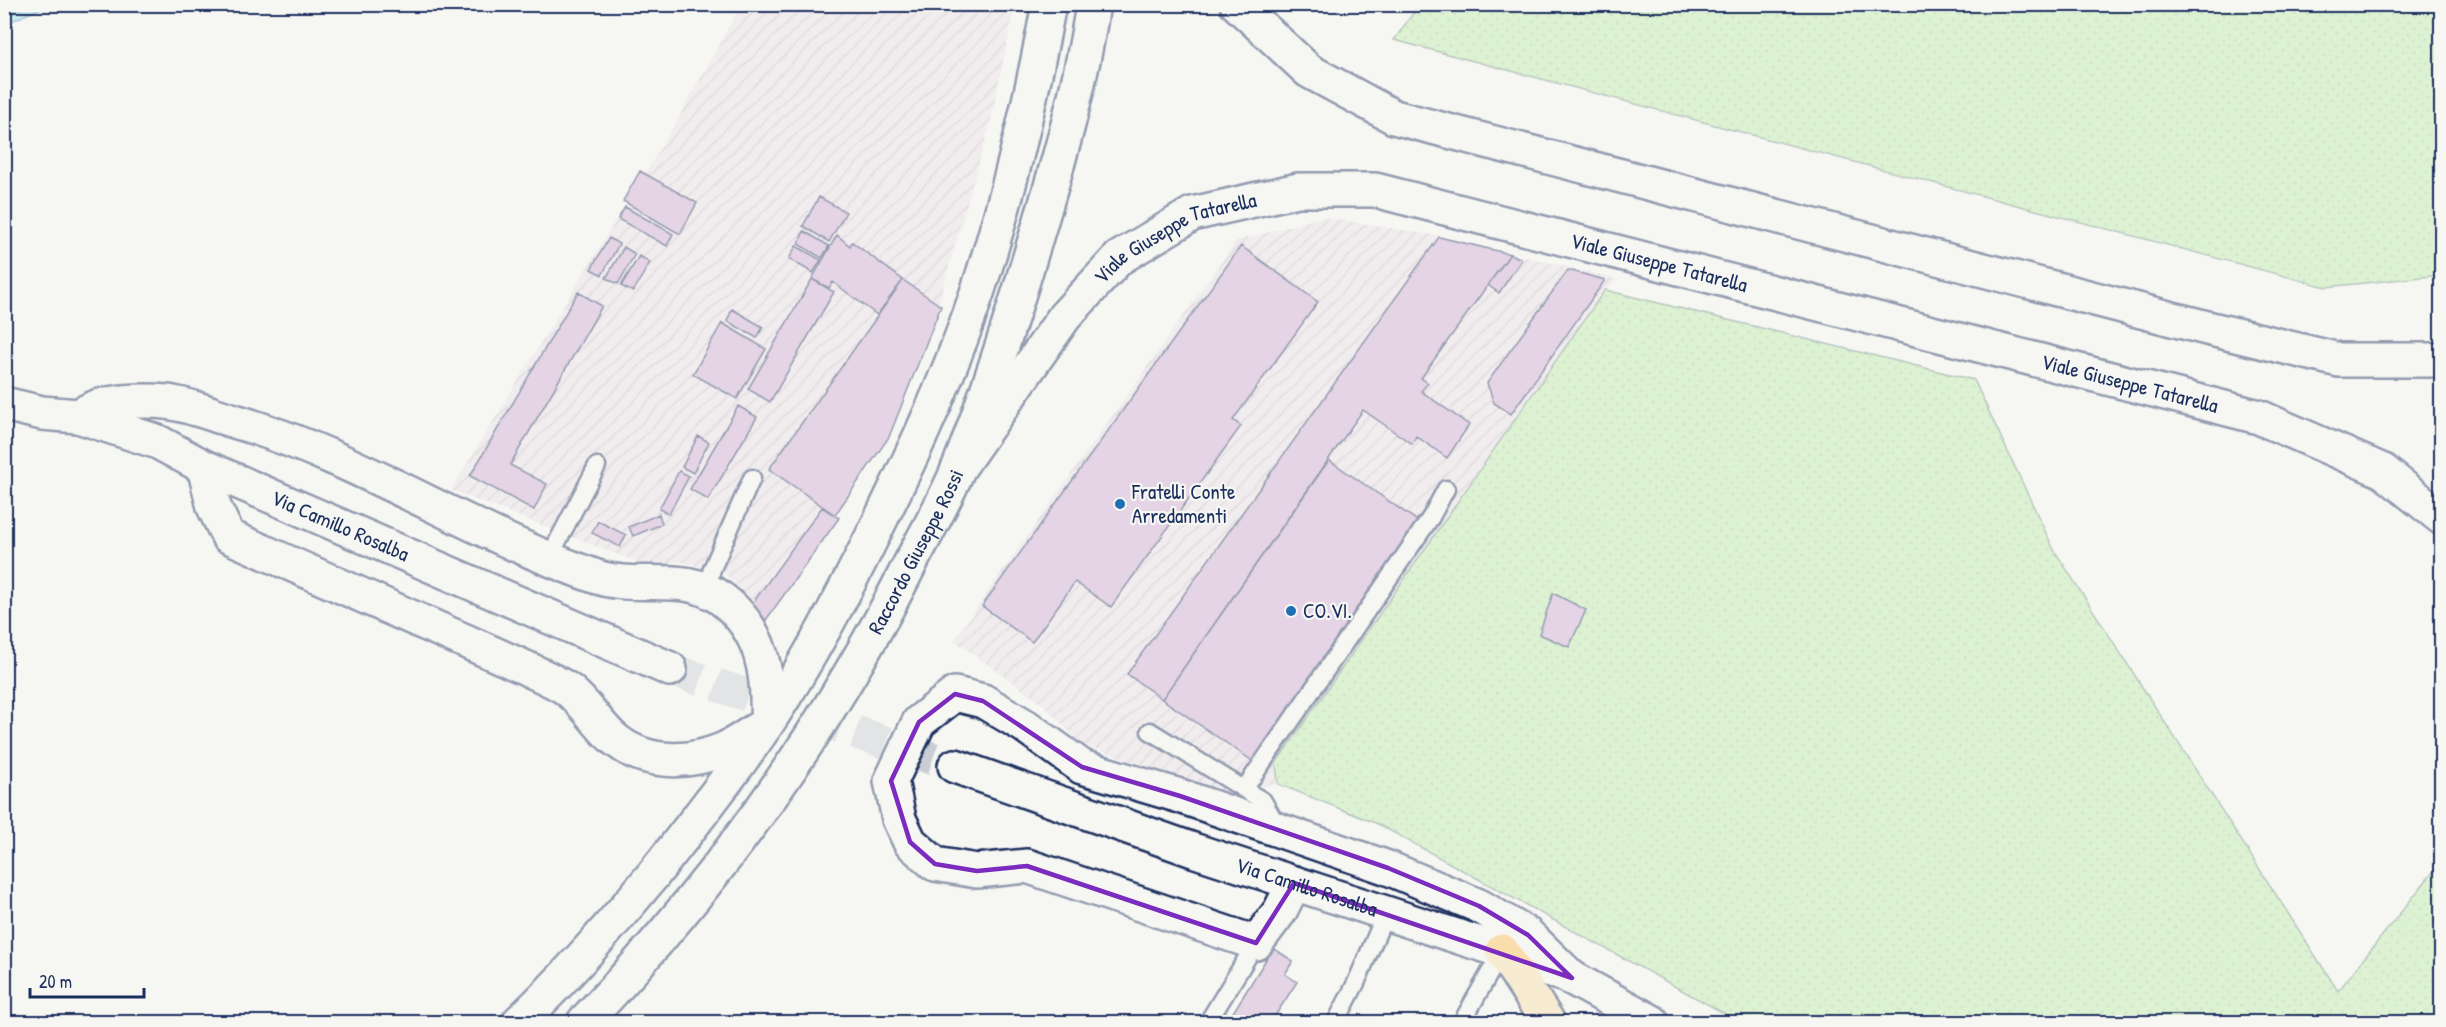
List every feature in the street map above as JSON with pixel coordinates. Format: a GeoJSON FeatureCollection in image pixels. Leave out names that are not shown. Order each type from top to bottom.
{"type":"FeatureCollection","features":[{"type":"Feature","properties":{"kind":"highway"},"geometry":{"type":"LineString","coordinates":[[1502,951],[1548,1023]]}},
{"type":"Feature","properties":{"kind":"main road"},"geometry":{"type":"LineString","coordinates":[[519,1023],[625,909],[704,812],[767,723],[821,634],[860,561],[916,448],[964,332],[1007,195],[1034,83],[1049,4]]}},
{"type":"Feature","properties":{"kind":"main road","name":"Raccordo Giuseppe Rossi"},"geometry":{"type":"LineString","coordinates":[[584,1023],[646,957],[735,844],[829,712],[896,592],[958,469],[1015,308],[1051,189],[1088,39],[1093,4]]}},
{"type":"Feature","properties":{"kind":"main road"},"geometry":{"type":"LineString","coordinates":[[1237,4],[1309,71],[1394,117],[2207,328],[2339,360],[2442,360]]}},
{"type":"Feature","properties":{"kind":"main road","name":"Viale Giuseppe Tatarella"},"geometry":{"type":"LineString","coordinates":[[958,469],[1065,316],[1119,258],[1192,214],[1298,190],[1375,190],[2259,417],[2382,471],[2442,518]]}},
{"type":"Feature","properties":{"kind":"main road"},"geometry":{"type":"LineString","coordinates":[[78,416],[102,405],[167,402],[278,434],[549,558],[599,577],[624,583],[682,582],[707,588],[743,619],[759,649],[768,683],[767,723]]}},
{"type":"Feature","properties":{"kind":"main road","name":"Via Camillo Rosalba"},"geometry":{"type":"LineString","coordinates":[[4,404],[42,413],[78,416],[158,442],[204,467],[670,669]]}},
{"type":"Feature","properties":{"kind":"main road"},"geometry":{"type":"LineString","coordinates":[[204,467],[214,507],[228,536],[526,668],[566,688],[585,704],[612,737],[629,750],[650,758],[673,760],[699,757],[724,750],[767,723]]}},
{"type":"Feature","properties":{"kind":"main road"},"geometry":{"type":"LineString","coordinates":[[1294,883],[1280,911],[1256,943],[1027,866],[977,871],[935,864],[910,842],[899,819],[891,781],[919,723],[955,694],[983,701],[1025,726],[1082,767],[1180,796],[1280,830],[1388,868],[1479,906],[1528,935],[1572,978]]}},
{"type":"Feature","properties":{"kind":"main road","name":"Via Camillo Rosalba"},"geometry":{"type":"LineString","coordinates":[[955,766],[1294,883],[1502,951],[1572,978],[1652,1023]]}},
{"type":"Feature","properties":{"kind":"lane"},"geometry":{"type":"LineString","coordinates":[[549,558],[597,466]]}},
{"type":"Feature","properties":{"kind":"lane"},"geometry":{"type":"LineString","coordinates":[[707,588],[752,478]]}},
{"type":"Feature","properties":{"kind":"lane"},"geometry":{"type":"LineString","coordinates":[[1245,788],[1431,517],[1446,489]]}},
{"type":"Feature","properties":{"kind":"lane"},"geometry":{"type":"LineString","coordinates":[[1150,731],[1263,801],[1280,830]]}},
{"type":"Feature","properties":{"kind":"lane"},"geometry":{"type":"LineString","coordinates":[[1336,1023],[1386,913]]}},
{"type":"Feature","properties":{"kind":"lane"},"geometry":{"type":"LineString","coordinates":[[1208,1023],[1256,943]]}},
{"type":"Feature","properties":{"kind":"lane"},"geometry":{"type":"LineString","coordinates":[[1462,1023],[1502,951]]}},
{"type":"Feature","properties":{"kind":"highlighted area"},"geometry":{"type":"Polygon","coordinates":[[[955,694],[983,701],[1082,767],[1180,796],[1388,868],[1479,906],[1528,935],[1572,978],[1294,883],[1256,943],[1027,866],[977,871],[935,864],[910,842],[891,781],[919,722],[955,694]]]}},
{"type":"Feature","properties":{"kind":"shaded area"},"geometry":{"type":"Polygon","coordinates":[[[741,5],[1015,5],[990,124],[939,301],[881,444],[760,621],[747,595],[724,573],[680,561],[650,567],[451,490],[677,121],[741,5]]]}},
{"type":"Feature","properties":{"kind":"shaded area"},"geometry":{"type":"Polygon","coordinates":[[[1322,217],[1440,236],[1616,279],[1605,290],[1276,763],[1278,784],[1226,792],[1081,744],[1045,706],[954,640],[1236,241],[1322,217]]]}},
{"type":"Feature","properties":{"kind":"green space"},"geometry":{"type":"Polygon","coordinates":[[[1419,5],[2441,5],[2441,275],[2326,287],[1394,40],[1419,5]]]}},
{"type":"Feature","properties":{"kind":"green space"},"geometry":{"type":"Polygon","coordinates":[[[1605,290],[1974,380],[2054,550],[2338,991],[2441,862],[2441,1022],[1740,1022],[1378,824],[1278,784],[1276,763],[1605,290]]]}},
{"type":"Feature","properties":{"kind":"water"},"geometry":{"type":"Polygon","coordinates":[[[5,4],[48,4],[48,5],[5,24],[5,4]]]}},
{"type":"Feature","properties":{"kind":"building"},"geometry":{"type":"Polygon","coordinates":[[[640,171],[697,203],[680,234],[623,201],[640,171]]]}},
{"type":"Feature","properties":{"kind":"building"},"geometry":{"type":"Polygon","coordinates":[[[819,197],[846,212],[829,242],[803,226],[819,197]]]}},
{"type":"Feature","properties":{"kind":"building"},"geometry":{"type":"Polygon","coordinates":[[[625,207],[673,234],[667,246],[618,219],[625,207]]]}},
{"type":"Feature","properties":{"kind":"building"},"geometry":{"type":"Polygon","coordinates":[[[804,231],[829,246],[822,258],[798,244],[804,231]]]}},
{"type":"Feature","properties":{"kind":"building"},"geometry":{"type":"Polygon","coordinates":[[[837,235],[850,246],[852,242],[903,280],[877,315],[833,282],[829,288],[812,279],[837,235]]]}},
{"type":"Feature","properties":{"kind":"building"},"geometry":{"type":"Polygon","coordinates":[[[1439,237],[1510,254],[1421,378],[1428,383],[1421,391],[1469,425],[1447,458],[1416,436],[1412,444],[1363,410],[1162,699],[1127,674],[1439,237]]]}},
{"type":"Feature","properties":{"kind":"building"},"geometry":{"type":"Polygon","coordinates":[[[609,238],[619,244],[602,275],[591,269],[609,238]]]}},
{"type":"Feature","properties":{"kind":"building"},"geometry":{"type":"Polygon","coordinates":[[[796,246],[821,260],[813,273],[789,259],[796,246]]]}},
{"type":"Feature","properties":{"kind":"building","name":"Fratelli Conte Arredamenti"},"geometry":{"type":"Polygon","coordinates":[[[1241,246],[1318,302],[1233,420],[1241,426],[1111,607],[1075,582],[1032,642],[982,606],[1241,246]]]}},
{"type":"Feature","properties":{"kind":"building"},"geometry":{"type":"Polygon","coordinates":[[[624,247],[635,254],[618,284],[606,278],[624,247]]]}},
{"type":"Feature","properties":{"kind":"building"},"geometry":{"type":"Polygon","coordinates":[[[1510,254],[1522,259],[1499,293],[1488,285],[1510,254]]]}},
{"type":"Feature","properties":{"kind":"building"},"geometry":{"type":"Polygon","coordinates":[[[639,256],[650,262],[633,292],[621,286],[639,256]]]}},
{"type":"Feature","properties":{"kind":"building"},"geometry":{"type":"Polygon","coordinates":[[[1568,270],[1605,280],[1511,414],[1494,403],[1487,383],[1568,270]]]}},
{"type":"Feature","properties":{"kind":"building"},"geometry":{"type":"Polygon","coordinates":[[[812,279],[834,292],[770,402],[748,389],[812,279]]]}},
{"type":"Feature","properties":{"kind":"building"},"geometry":{"type":"Polygon","coordinates":[[[903,280],[941,306],[889,437],[835,515],[769,469],[903,280]]]}},
{"type":"Feature","properties":{"kind":"building"},"geometry":{"type":"Polygon","coordinates":[[[578,292],[602,306],[510,465],[547,484],[534,510],[470,476],[578,292]]]}},
{"type":"Feature","properties":{"kind":"building"},"geometry":{"type":"Polygon","coordinates":[[[732,309],[763,327],[757,338],[727,321],[732,309]]]}},
{"type":"Feature","properties":{"kind":"building"},"geometry":{"type":"Polygon","coordinates":[[[722,323],[766,349],[737,399],[693,374],[722,323]]]}},
{"type":"Feature","properties":{"kind":"building"},"geometry":{"type":"Polygon","coordinates":[[[738,406],[757,417],[708,500],[690,489],[738,406]]]}},
{"type":"Feature","properties":{"kind":"building"},"geometry":{"type":"Polygon","coordinates":[[[698,436],[709,442],[693,473],[682,467],[698,436]]]}},
{"type":"Feature","properties":{"kind":"building","name":"CO.VI."},"geometry":{"type":"Polygon","coordinates":[[[1329,460],[1419,522],[1254,762],[1162,699],[1329,460]]]}},
{"type":"Feature","properties":{"kind":"building"},"geometry":{"type":"Polygon","coordinates":[[[679,471],[689,476],[669,514],[659,509],[679,471]]]}},
{"type":"Feature","properties":{"kind":"building"},"geometry":{"type":"Polygon","coordinates":[[[822,507],[839,518],[766,620],[749,608],[822,507]]]}},
{"type":"Feature","properties":{"kind":"building"},"geometry":{"type":"Polygon","coordinates":[[[659,514],[662,524],[633,536],[629,527],[659,514]]]}},
{"type":"Feature","properties":{"kind":"building"},"geometry":{"type":"Polygon","coordinates":[[[598,521],[626,535],[620,547],[592,533],[598,521]]]}},
{"type":"Feature","properties":{"kind":"building"},"geometry":{"type":"Polygon","coordinates":[[[1553,593],[1586,610],[1569,647],[1539,634],[1553,593]]]}},
{"type":"Feature","properties":{"kind":"building"},"geometry":{"type":"Polygon","coordinates":[[[1273,948],[1293,961],[1285,974],[1297,982],[1271,1022],[1227,1022],[1273,948]]]}},
{"type":"Feature","properties":{"kind":"tunnel"},"geometry":{"type":"LineString","coordinates":[[670,669],[955,766]]}},
{"type":"Feature","properties":{"kind":"place","name":"Fratelli Conte Arredamenti"},"geometry":{"type":"Point","coordinates":[1120,504]}},
{"type":"Feature","properties":{"kind":"place","name":"CO.VI."},"geometry":{"type":"Point","coordinates":[1291,611]}}]}
